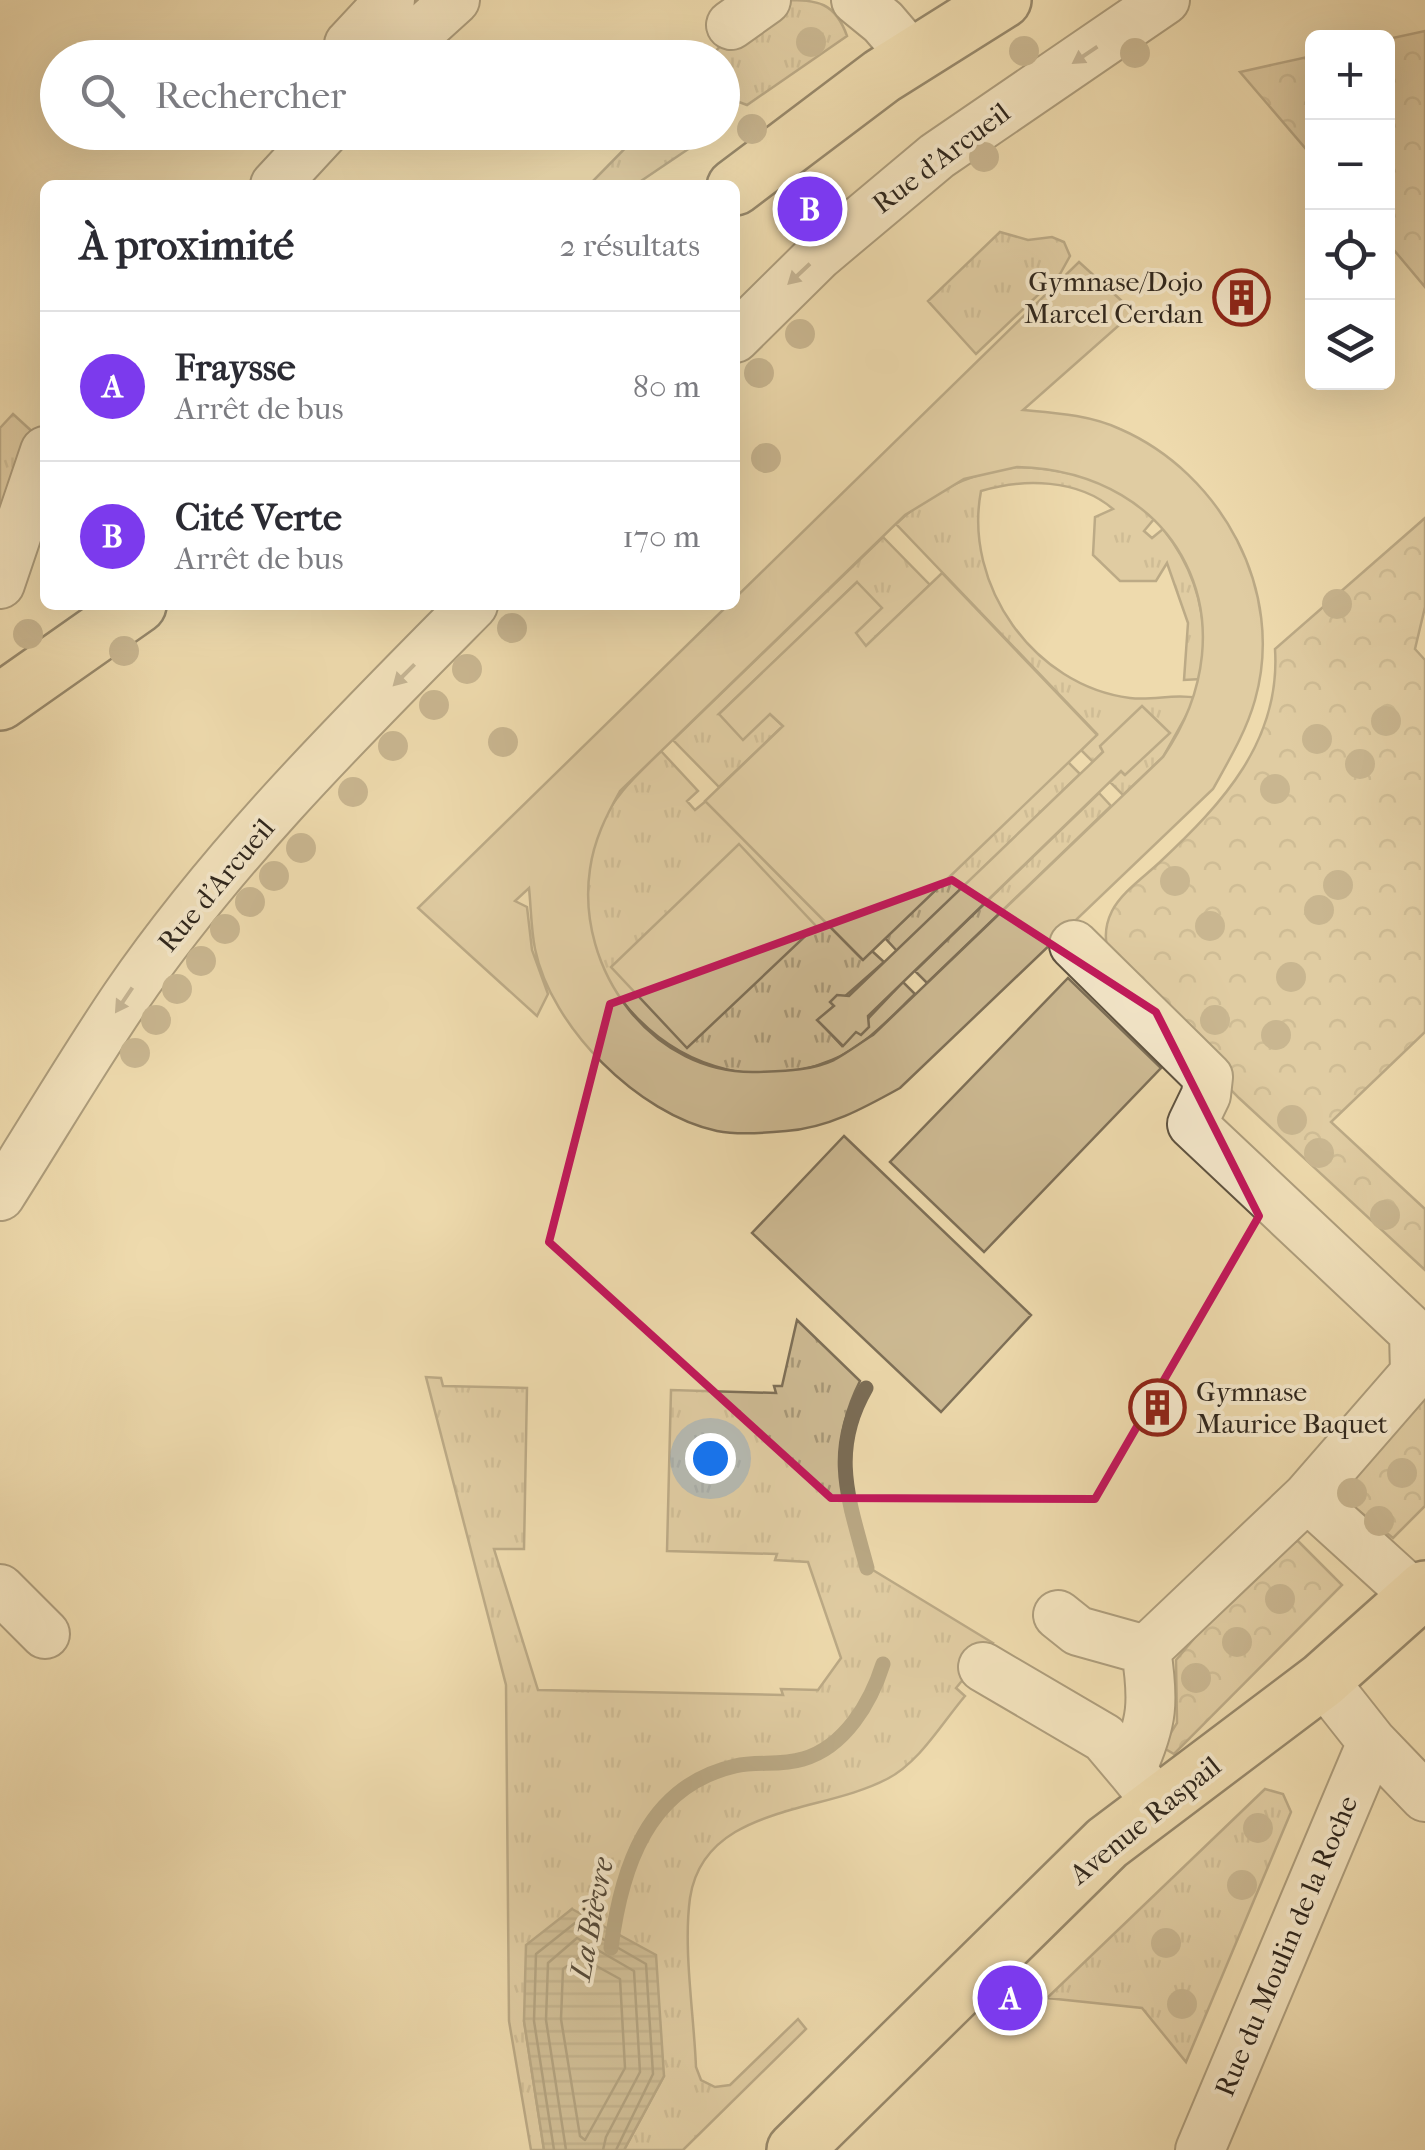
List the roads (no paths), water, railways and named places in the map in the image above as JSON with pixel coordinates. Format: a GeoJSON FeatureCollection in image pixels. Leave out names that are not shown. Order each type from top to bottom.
{"type":"FeatureCollection","features":[{"type":"Feature","properties":{"kind":"main road"},"geometry":{"type":"LineString","coordinates":[[740,184],[913,57],[1003,0]]}},
{"type":"Feature","properties":{"kind":"main road"},"geometry":{"type":"LineString","coordinates":[[5,687],[130,610]]}},
{"type":"Feature","properties":{"kind":"main road","name":"Avenue Raspail"},"geometry":{"type":"LineString","coordinates":[[794,2150],[1107,1843],[1145,1788],[1323,1680],[1421,1593]]}},
{"type":"Feature","properties":{"kind":"street"},"geometry":{"type":"LineString","coordinates":[[353,40],[390,0]]}},
{"type":"Feature","properties":{"kind":"street"},"geometry":{"type":"LineString","coordinates":[[411,40],[455,0]]}},
{"type":"Feature","properties":{"kind":"street"},"geometry":{"type":"LineString","coordinates":[[856,0],[883,22],[913,57]]}},
{"type":"Feature","properties":{"kind":"street","name":"Rue d'Arcueil"},"geometry":{"type":"LineString","coordinates":[[740,333],[819,255],[923,167],[1165,0]]}},
{"type":"Feature","properties":{"kind":"street"},"geometry":{"type":"LineString","coordinates":[[279,180],[307,150]]}},
{"type":"Feature","properties":{"kind":"street"},"geometry":{"type":"LineString","coordinates":[[0,584],[40,466]]}},
{"type":"Feature","properties":{"kind":"street","name":"Rue d'Arcueil"},"geometry":{"type":"LineString","coordinates":[[0,1196],[127,995],[198,903],[361,718],[467,610]]}},
{"type":"Feature","properties":{"kind":"street"},"geometry":{"type":"LineString","coordinates":[[1074,945],[1208,1077],[1192,1124],[1414,1332],[1415,1373],[1308,1497],[1146,1650]]}},
{"type":"Feature","properties":{"kind":"street"},"geometry":{"type":"LineString","coordinates":[[1308,1497],[1421,1593]]}},
{"type":"Feature","properties":{"kind":"street"},"geometry":{"type":"LineString","coordinates":[[0,1589],[45,1634]]}},
{"type":"Feature","properties":{"kind":"street"},"geometry":{"type":"LineString","coordinates":[[1058,1615],[1078,1631],[1146,1650]]}},
{"type":"Feature","properties":{"kind":"street"},"geometry":{"type":"LineString","coordinates":[[1145,1788],[1154,1699],[1146,1650]]}},
{"type":"Feature","properties":{"kind":"street"},"geometry":{"type":"LineString","coordinates":[[983,1666],[1104,1738],[1145,1788]]}},
{"type":"Feature","properties":{"kind":"street"},"geometry":{"type":"LineString","coordinates":[[1323,1680],[1372,1742],[1425,1797]]}},
{"type":"Feature","properties":{"kind":"street","name":"Rue du Moulin de la Roche"},"geometry":{"type":"LineString","coordinates":[[1200,2150],[1372,1742]]}},
{"type":"Feature","properties":{"kind":"water"},"geometry":{"type":"Polygon","coordinates":[[[572,1909],[656,1955],[664,2076],[624,2150],[544,2150],[524,2021],[526,1945],[572,1909]]]}},
{"type":"Feature","properties":{"kind":"waterway","name":"La Bièvre"},"geometry":{"type":"LineString","coordinates":[[866,1388],[855,1411],[845,1455],[849,1498],[867,1568]]}},
{"type":"Feature","properties":{"kind":"waterway","name":"La Bièvre"},"geometry":{"type":"LineString","coordinates":[[611,1948],[631,1861],[660,1812],[680,1792],[705,1776],[735,1766],[795,1761],[832,1744],[863,1708],[883,1664]]}},
{"type":"Feature","properties":{"kind":"place","name":"Cité Verte"},"geometry":{"type":"Point","coordinates":[810,209]}},
{"type":"Feature","properties":{"kind":"place","name":"Gymnase/Dojo Marcel Cerdan"},"geometry":{"type":"Point","coordinates":[1242,297]}},
{"type":"Feature","properties":{"kind":"place","name":"Gymnase Maurice Baquet"},"geometry":{"type":"Point","coordinates":[1157,1407]}},
{"type":"Feature","properties":{"kind":"place","name":"Fraysse"},"geometry":{"type":"Point","coordinates":[1010,1998]}}]}
